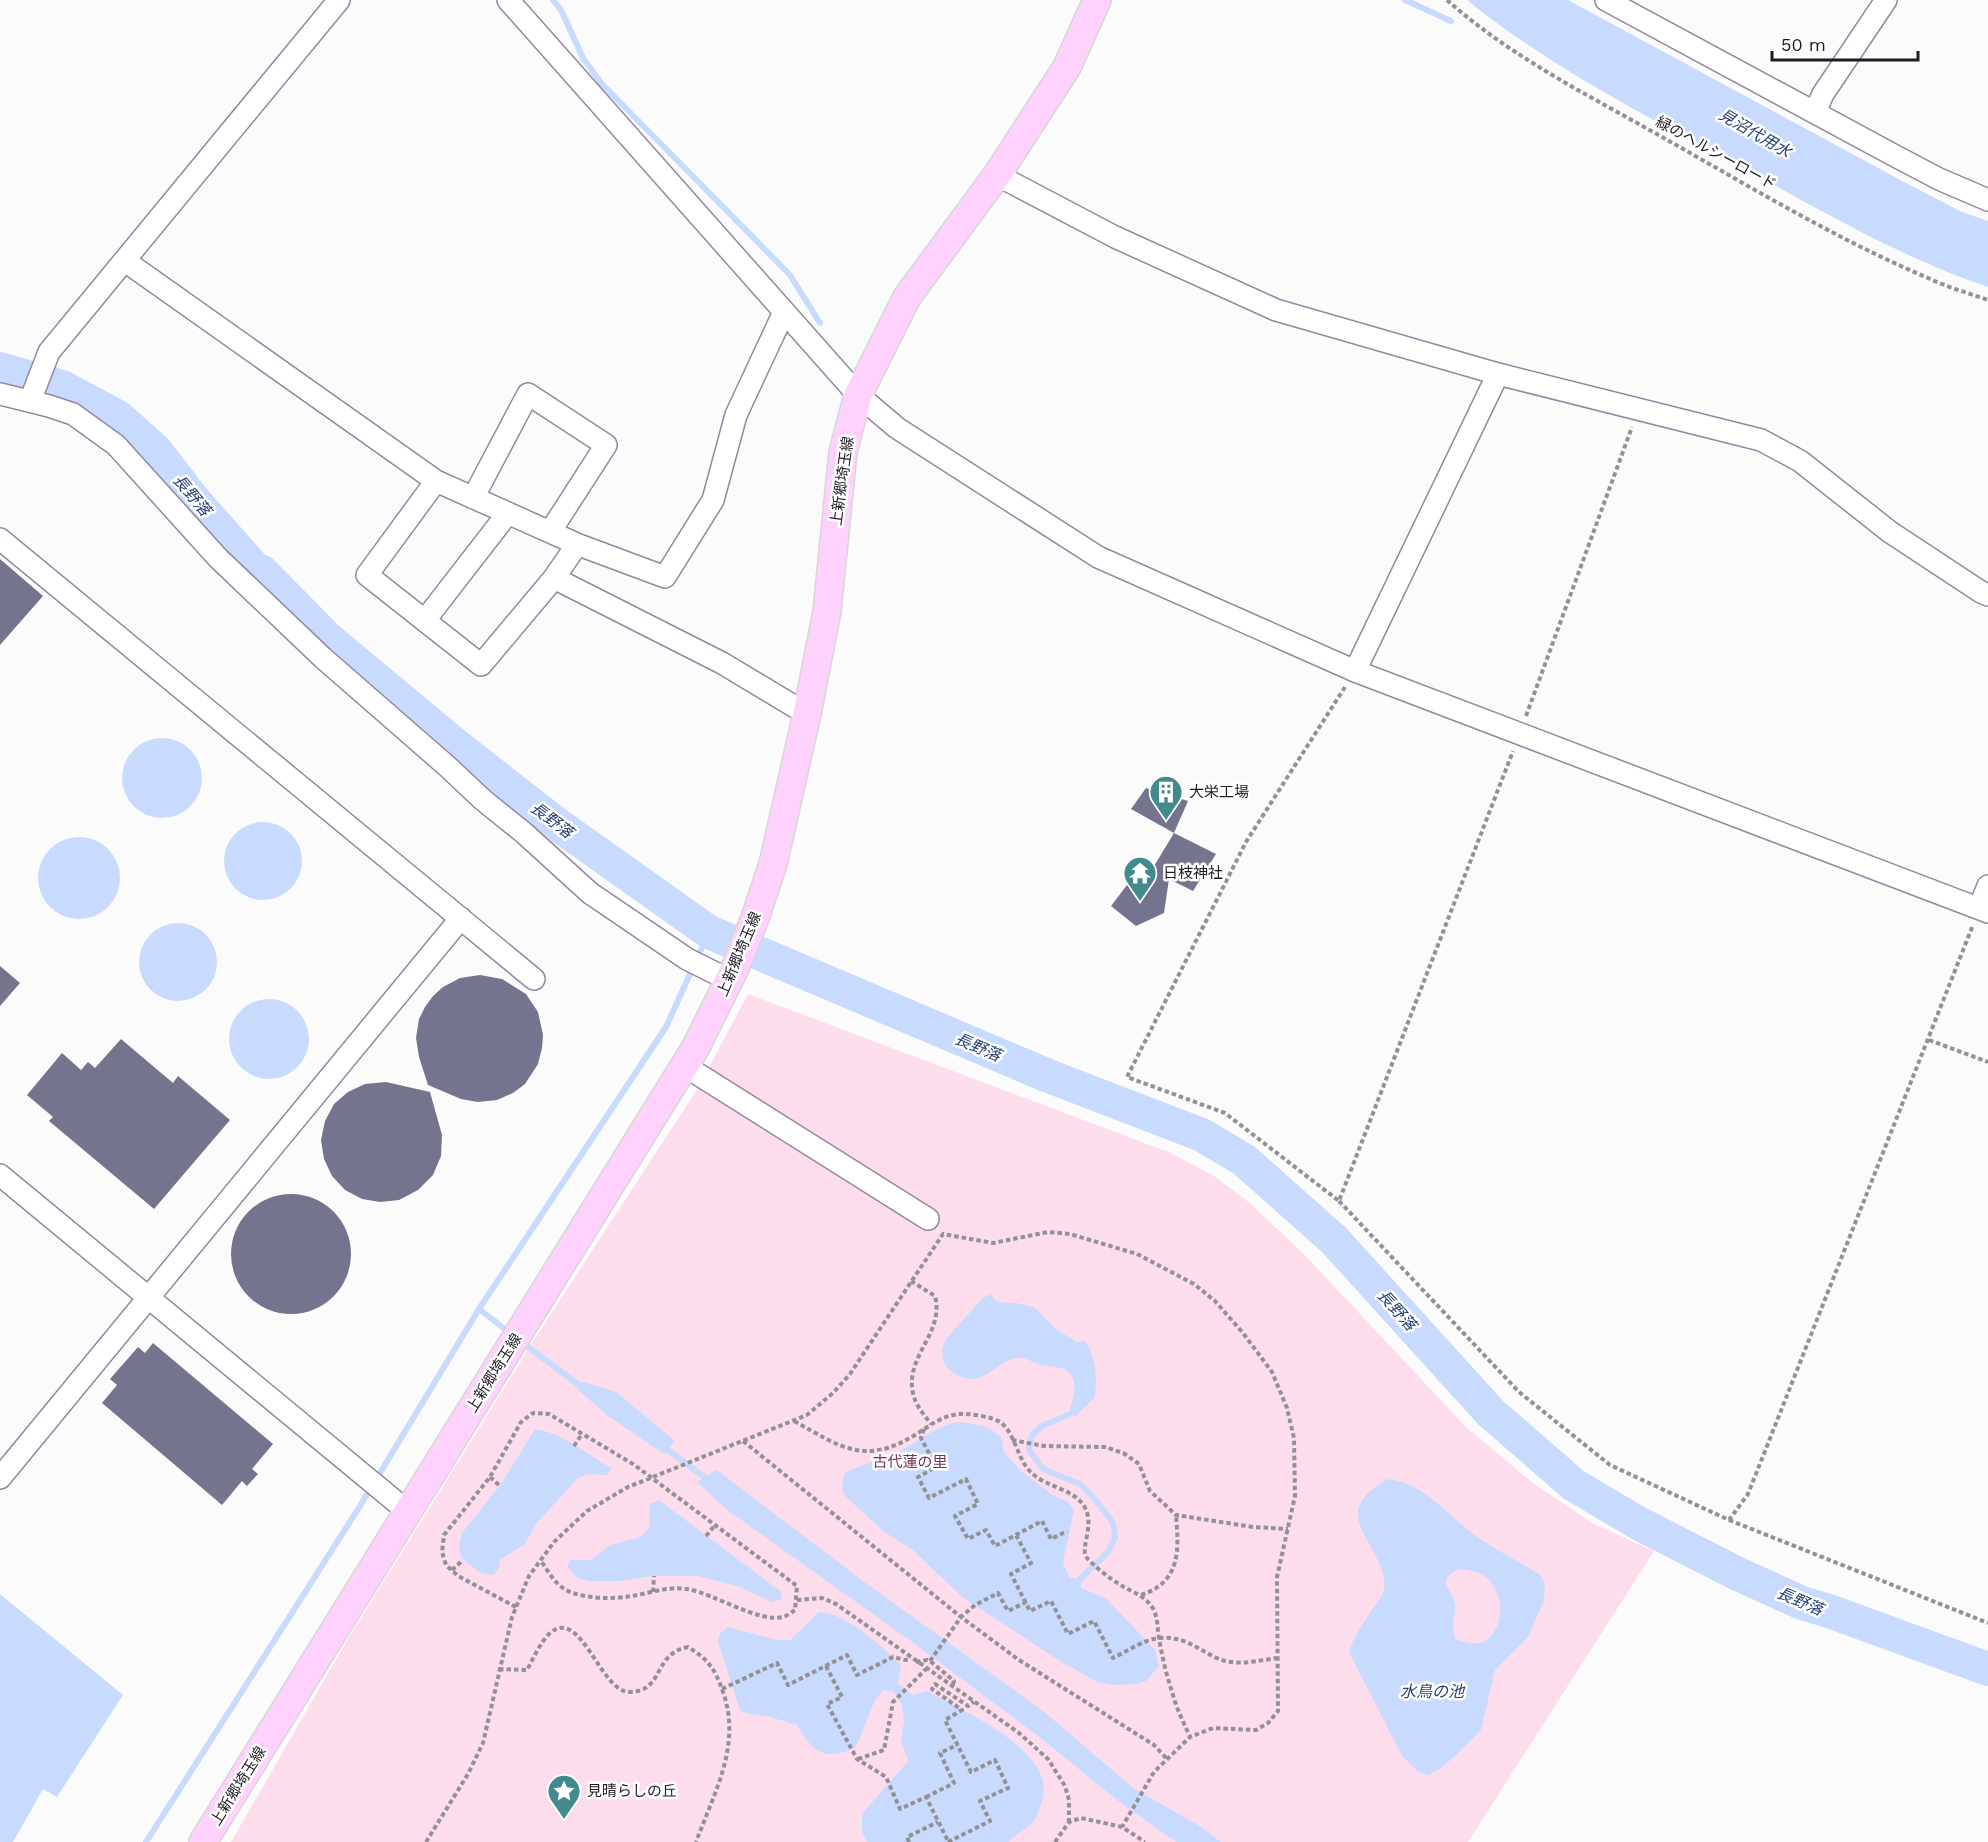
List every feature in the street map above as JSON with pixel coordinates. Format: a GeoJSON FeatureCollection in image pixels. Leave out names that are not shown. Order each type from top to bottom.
{"type":"FeatureCollection","features":[{"type":"Feature","properties":{"kind":"main road","name":"上新郷埼玉線"},"geometry":{"type":"LineString","coordinates":[[203,1842],[685,1066],[724,973],[755,918],[773,864],[807,714],[827,611],[843,452],[858,395],[907,297],[997,174],[1067,67],[1097,0]]}},
{"type":"Feature","properties":{"kind":"street"},"geometry":{"type":"LineString","coordinates":[[31,396],[48,352],[339,0]]}},
{"type":"Feature","properties":{"kind":"street"},"geometry":{"type":"LineString","coordinates":[[508,0],[858,395],[897,428],[1098,557],[1355,671],[1984,910],[1988,886]]}},
{"type":"Feature","properties":{"kind":"street"},"geometry":{"type":"LineString","coordinates":[[1606,0],[1939,179],[1988,200]]}},
{"type":"Feature","properties":{"kind":"street"},"geometry":{"type":"LineString","coordinates":[[1815,112],[1823,94],[1886,0]]}},
{"type":"Feature","properties":{"kind":"street"},"geometry":{"type":"LineString","coordinates":[[997,174],[1115,237],[1276,310],[1498,374],[1761,440],[1800,461],[1890,532],[1988,595]]}},
{"type":"Feature","properties":{"kind":"street"},"geometry":{"type":"LineString","coordinates":[[125,261],[436,481],[579,545],[665,577],[712,500],[736,415],[784,312]]}},
{"type":"Feature","properties":{"kind":"street"},"geometry":{"type":"LineString","coordinates":[[1355,671],[1498,374]]}},
{"type":"Feature","properties":{"kind":"street"},"geometry":{"type":"LineString","coordinates":[[0,394],[31,396],[73,414],[116,445],[218,558],[323,658],[483,800],[561,865],[590,893],[687,959],[724,973]]}},
{"type":"Feature","properties":{"kind":"street"},"geometry":{"type":"LineString","coordinates":[[473,498],[528,394],[606,445],[550,532]]}},
{"type":"Feature","properties":{"kind":"street"},"geometry":{"type":"LineString","coordinates":[[436,481],[366,575],[481,665],[579,545]]}},
{"type":"Feature","properties":{"kind":"street"},"geometry":{"type":"LineString","coordinates":[[425,620],[508,513]]}},
{"type":"Feature","properties":{"kind":"street"},"geometry":{"type":"LineString","coordinates":[[0,539],[534,979]]}},
{"type":"Feature","properties":{"kind":"street"},"geometry":{"type":"LineString","coordinates":[[554,578],[722,663],[807,714]]}},
{"type":"Feature","properties":{"kind":"street"},"geometry":{"type":"LineString","coordinates":[[0,1478],[461,918]]}},
{"type":"Feature","properties":{"kind":"street"},"geometry":{"type":"LineString","coordinates":[[685,1066],[928,1219]]}},
{"type":"Feature","properties":{"kind":"street"},"geometry":{"type":"LineString","coordinates":[[0,1175],[407,1511]]}},
{"type":"Feature","properties":{"kind":"path","name":"緑のヘルシーロード"},"geometry":{"type":"LineString","coordinates":[[1447,0],[1473,23],[1533,64],[1862,248],[1929,279],[1988,300]]}},
{"type":"Feature","properties":{"kind":"path"},"geometry":{"type":"LineString","coordinates":[[1339,1201],[1520,732],[1639,410]]}},
{"type":"Feature","properties":{"kind":"path"},"geometry":{"type":"LineString","coordinates":[[1355,671],[1246,842],[1127,1077],[1225,1113],[1339,1201],[1519,1392],[1610,1465],[1729,1520],[1988,1623]]}},
{"type":"Feature","properties":{"kind":"path"},"geometry":{"type":"LineString","coordinates":[[1729,1520],[1748,1494],[1929,1040],[1984,910]]}},
{"type":"Feature","properties":{"kind":"path"},"geometry":{"type":"LineString","coordinates":[[1929,1040],[1988,1062]]}},
{"type":"Feature","properties":{"kind":"path"},"geometry":{"type":"LineString","coordinates":[[426,1842],[468,1774],[483,1743],[499,1669],[516,1607],[529,1576],[554,1542],[587,1511],[628,1487],[807,1415],[839,1387],[850,1374],[943,1234],[993,1243],[1048,1232],[1070,1234],[1137,1254],[1194,1284],[1215,1301],[1243,1333],[1272,1372],[1287,1408],[1294,1438],[1295,1496],[1277,1577],[1278,1711],[1268,1724],[1256,1730],[1213,1728],[1190,1737],[1154,1772],[1122,1827]]}},
{"type":"Feature","properties":{"kind":"path"},"geometry":{"type":"LineString","coordinates":[[911,1281],[935,1296],[938,1307],[936,1323],[914,1364],[912,1381],[914,1397],[931,1424]]}},
{"type":"Feature","properties":{"kind":"path"},"geometry":{"type":"LineString","coordinates":[[516,1607],[458,1576],[446,1565],[442,1552],[444,1535],[490,1477],[520,1422],[533,1413],[549,1414],[651,1477],[797,1586],[797,1600],[795,1610],[783,1617],[756,1615],[710,1595],[685,1589],[668,1589],[629,1597],[589,1598],[560,1587],[541,1561]]}},
{"type":"Feature","properties":{"kind":"path"},"geometry":{"type":"LineString","coordinates":[[794,1420],[837,1445],[859,1452],[876,1452],[909,1438],[940,1419],[961,1413],[1000,1422],[1021,1460],[1033,1475],[1069,1494],[1084,1506],[1089,1521],[1088,1537],[1084,1547],[1086,1556],[1119,1584],[1141,1595],[1152,1608],[1157,1619],[1159,1638],[1173,1695],[1190,1737]]}},
{"type":"Feature","properties":{"kind":"path"},"geometry":{"type":"LineString","coordinates":[[924,1429],[921,1438],[936,1467],[918,1477],[929,1498],[966,1479],[978,1504],[955,1515],[968,1539],[987,1530],[995,1546],[1042,1521],[1051,1539],[1067,1531]]}},
{"type":"Feature","properties":{"kind":"path"},"geometry":{"type":"LineString","coordinates":[[574,1446],[582,1434]]}},
{"type":"Feature","properties":{"kind":"path"},"geometry":{"type":"LineString","coordinates":[[1012,1440],[1044,1446],[1106,1447],[1125,1454],[1139,1464],[1150,1491],[1176,1515],[1253,1527],[1288,1529]]}},
{"type":"Feature","properties":{"kind":"path"},"geometry":{"type":"LineString","coordinates":[[742,1441],[961,1617],[1019,1660],[1154,1745],[1167,1759]]}},
{"type":"Feature","properties":{"kind":"path"},"geometry":{"type":"LineString","coordinates":[[490,1477],[500,1486]]}},
{"type":"Feature","properties":{"kind":"path"},"geometry":{"type":"LineString","coordinates":[[1141,1595],[1150,1592],[1170,1576],[1178,1558],[1176,1515]]}},
{"type":"Feature","properties":{"kind":"path"},"geometry":{"type":"LineString","coordinates":[[706,1536],[715,1525]]}},
{"type":"Feature","properties":{"kind":"path"},"geometry":{"type":"LineString","coordinates":[[1016,1534],[1031,1563],[1011,1574],[1030,1611],[1051,1601],[1068,1634],[1094,1621],[1113,1658],[1147,1641],[1159,1638],[1178,1638],[1229,1662],[1278,1658]]}},
{"type":"Feature","properties":{"kind":"path"},"geometry":{"type":"LineString","coordinates":[[452,1570],[463,1560]]}},
{"type":"Feature","properties":{"kind":"path"},"geometry":{"type":"LineString","coordinates":[[653,1592],[654,1576]]}},
{"type":"Feature","properties":{"kind":"path"},"geometry":{"type":"LineString","coordinates":[[722,1689],[777,1663],[788,1685],[847,1655],[857,1675],[893,1657],[904,1660],[931,1659],[961,1617],[975,1605],[998,1593],[1008,1611],[1026,1602]]}},
{"type":"Feature","properties":{"kind":"path"},"geometry":{"type":"LineString","coordinates":[[797,1600],[822,1599],[836,1604],[1019,1733],[1047,1759],[1065,1786],[1069,1800],[1069,1822],[1055,1842]]}},
{"type":"Feature","properties":{"kind":"path"},"geometry":{"type":"LineString","coordinates":[[499,1669],[526,1670],[548,1635],[557,1629],[566,1629],[574,1633],[589,1648],[604,1676],[618,1689],[627,1692],[644,1690],[653,1683],[663,1661],[676,1649],[688,1647],[712,1665],[729,1708],[731,1732],[729,1754],[696,1842]]}},
{"type":"Feature","properties":{"kind":"path"},"geometry":{"type":"LineString","coordinates":[[931,1659],[954,1682],[952,1687]]}},
{"type":"Feature","properties":{"kind":"path"},"geometry":{"type":"LineString","coordinates":[[826,1666],[842,1697],[828,1704],[850,1750],[857,1759],[886,1777],[900,1809],[954,1783],[940,1754],[957,1745]]}},
{"type":"Feature","properties":{"kind":"path"},"geometry":{"type":"LineString","coordinates":[[857,1759],[884,1750],[893,1702],[926,1669]]}},
{"type":"Feature","properties":{"kind":"path"},"geometry":{"type":"LineString","coordinates":[[926,1797],[948,1842],[990,1821],[980,1801],[1008,1788],[995,1760],[970,1772],[945,1720],[962,1712],[932,1689],[937,1677]]}},
{"type":"Feature","properties":{"kind":"path"},"geometry":{"type":"LineString","coordinates":[[935,1684],[968,1706],[974,1702]]}},
{"type":"Feature","properties":{"kind":"path"},"geometry":{"type":"LineString","coordinates":[[1069,1822],[1080,1818],[1122,1827],[1144,1842]]}},
{"type":"Feature","properties":{"kind":"path"},"geometry":{"type":"LineString","coordinates":[[909,1842],[907,1837],[938,1822]]}},
{"type":"Feature","properties":{"kind":"green space","name":"古代蓮の里"},"geometry":{"type":"Polygon","coordinates":[[[748,994],[1171,1153],[1214,1176],[1246,1200],[1301,1251],[1466,1427],[1533,1483],[1592,1523],[1654,1551],[1468,1842],[231,1842],[349,1637],[534,1340],[698,1088],[748,994]]]}},
{"type":"Feature","properties":{"kind":"water","name":"見沼代用水"},"geometry":{"type":"Polygon","coordinates":[[[1467,0],[1568,0],[1906,183],[1962,212],[1988,221],[1988,287],[1925,262],[1863,233],[1636,110],[1532,48],[1467,0]]]}},
{"type":"Feature","properties":{"kind":"water"},"geometry":{"type":"Polygon","coordinates":[[[162,738],[177,741],[190,750],[199,763],[202,778],[199,793],[190,806],[177,815],[162,818],[147,815],[134,806],[125,793],[122,778],[125,763],[134,750],[147,741],[162,738]]]}},
{"type":"Feature","properties":{"kind":"water"},"geometry":{"type":"Polygon","coordinates":[[[263,822],[278,825],[295,839],[302,861],[299,876],[285,893],[263,900],[248,897],[231,883],[224,861],[227,846],[241,829],[263,822]]]}},
{"type":"Feature","properties":{"kind":"water"},"geometry":{"type":"Polygon","coordinates":[[[79,837],[95,840],[108,849],[117,862],[120,878],[117,894],[108,907],[95,916],[79,919],[63,916],[50,907],[41,894],[38,878],[41,862],[50,849],[63,840],[79,837]]]}},
{"type":"Feature","properties":{"kind":"water"},"geometry":{"type":"Polygon","coordinates":[[[170,923],[186,923],[200,929],[211,940],[217,954],[217,970],[211,984],[200,995],[186,1001],[170,1001],[156,995],[145,984],[139,970],[139,954],[145,940],[156,929],[170,923]]]}},
{"type":"Feature","properties":{"kind":"water"},"geometry":{"type":"Polygon","coordinates":[[[269,999],[284,1002],[297,1011],[306,1024],[309,1039],[306,1054],[297,1067],[284,1076],[269,1079],[254,1076],[241,1067],[232,1054],[229,1039],[232,1024],[241,1011],[254,1002],[269,999]]]}},
{"type":"Feature","properties":{"kind":"water"},"geometry":{"type":"Polygon","coordinates":[[[990,1294],[997,1302],[1017,1303],[1035,1308],[1056,1329],[1077,1342],[1085,1341],[1095,1368],[1095,1397],[1076,1416],[1068,1415],[1074,1384],[1070,1373],[1064,1369],[1015,1358],[982,1377],[970,1379],[952,1372],[944,1363],[942,1351],[945,1341],[979,1302],[990,1294]]]}},
{"type":"Feature","properties":{"kind":"water"},"geometry":{"type":"Polygon","coordinates":[[[583,1382],[616,1392],[675,1441],[664,1454],[608,1416],[577,1389],[583,1382]]]}},
{"type":"Feature","properties":{"kind":"water"},"geometry":{"type":"Polygon","coordinates":[[[960,1422],[988,1427],[1001,1437],[1004,1452],[1021,1471],[1054,1496],[1067,1501],[1074,1510],[1063,1563],[1070,1578],[1081,1578],[1081,1588],[1106,1598],[1155,1650],[1159,1666],[1146,1681],[1137,1684],[1115,1685],[1097,1682],[1057,1659],[962,1597],[914,1551],[883,1531],[843,1494],[842,1484],[845,1473],[898,1452],[943,1426],[960,1422]]]}},
{"type":"Feature","properties":{"kind":"water"},"geometry":{"type":"Polygon","coordinates":[[[535,1429],[564,1439],[611,1468],[607,1475],[588,1474],[578,1478],[536,1524],[524,1545],[499,1560],[500,1567],[493,1575],[481,1573],[461,1558],[459,1547],[462,1533],[501,1484],[535,1429]]]}},
{"type":"Feature","properties":{"kind":"water"},"geometry":{"type":"Polygon","coordinates":[[[717,1470],[863,1581],[1042,1710],[1133,1788],[1198,1825],[1221,1842],[1176,1842],[1117,1800],[1042,1739],[915,1644],[726,1509],[697,1482],[717,1470]]]}},
{"type":"Feature","properties":{"kind":"water","name":"水鳥の池"},"geometry":{"type":"Polygon","coordinates":[[[1388,1479],[1413,1486],[1480,1539],[1539,1574],[1545,1583],[1544,1601],[1528,1637],[1495,1670],[1481,1730],[1440,1769],[1428,1775],[1418,1772],[1402,1756],[1349,1652],[1356,1635],[1383,1593],[1384,1577],[1359,1520],[1359,1507],[1368,1493],[1388,1479]],[[1460,1569],[1452,1573],[1446,1581],[1455,1604],[1453,1632],[1455,1638],[1470,1643],[1483,1642],[1492,1635],[1498,1624],[1499,1598],[1493,1585],[1483,1575],[1460,1569]]]}},
{"type":"Feature","properties":{"kind":"water"},"geometry":{"type":"Polygon","coordinates":[[[659,1500],[780,1591],[782,1599],[772,1602],[737,1586],[697,1576],[651,1576],[620,1581],[589,1581],[577,1578],[567,1566],[570,1560],[591,1560],[610,1545],[641,1537],[649,1527],[650,1504],[659,1500]]]}},
{"type":"Feature","properties":{"kind":"water"},"geometry":{"type":"Polygon","coordinates":[[[0,1594],[123,1695],[57,1797],[43,1789],[13,1842],[0,1842],[0,1594]]]}},
{"type":"Feature","properties":{"kind":"water"},"geometry":{"type":"Polygon","coordinates":[[[819,1612],[852,1624],[884,1649],[901,1665],[898,1683],[912,1695],[927,1691],[984,1722],[1023,1751],[1037,1767],[1044,1785],[1041,1804],[1034,1821],[1009,1842],[867,1842],[862,1833],[862,1814],[908,1761],[901,1740],[904,1721],[902,1706],[894,1692],[884,1690],[875,1700],[856,1747],[845,1752],[828,1754],[815,1748],[797,1725],[740,1710],[718,1642],[719,1635],[727,1627],[778,1640],[790,1640],[819,1612]]]}},
{"type":"Feature","properties":{"kind":"building"},"geometry":{"type":"Polygon","coordinates":[[[0,559],[43,596],[0,645],[0,559]]]}},
{"type":"Feature","properties":{"kind":"building","name":"大栄工場"},"geometry":{"type":"Polygon","coordinates":[[[1146,788],[1188,801],[1174,833],[1131,809],[1146,788]]]}},
{"type":"Feature","properties":{"kind":"building"},"geometry":{"type":"Polygon","coordinates":[[[1174,833],[1216,854],[1193,891],[1169,879],[1164,913],[1136,926],[1111,906],[1130,881],[1142,886],[1174,833]]]}},
{"type":"Feature","properties":{"kind":"building"},"geometry":{"type":"Polygon","coordinates":[[[0,966],[20,983],[0,1006],[0,966]]]}},
{"type":"Feature","properties":{"kind":"building"},"geometry":{"type":"Polygon","coordinates":[[[480,975],[502,979],[526,994],[538,1012],[543,1035],[538,1064],[525,1084],[513,1093],[497,1100],[478,1102],[461,1099],[428,1085],[416,1038],[419,1019],[433,996],[443,987],[460,978],[480,975]]]}},
{"type":"Feature","properties":{"kind":"building"},"geometry":{"type":"Polygon","coordinates":[[[121,1039],[173,1083],[178,1076],[230,1120],[154,1209],[49,1121],[53,1117],[27,1095],[62,1053],[81,1070],[88,1062],[95,1068],[121,1039]]]}},
{"type":"Feature","properties":{"kind":"building"},"geometry":{"type":"Polygon","coordinates":[[[386,1082],[430,1092],[442,1135],[441,1156],[433,1175],[418,1190],[399,1200],[380,1202],[362,1199],[345,1190],[332,1176],[324,1159],[321,1140],[325,1121],[334,1104],[348,1092],[365,1084],[386,1082]]]}},
{"type":"Feature","properties":{"kind":"building"},"geometry":{"type":"Polygon","coordinates":[[[291,1194],[314,1198],[334,1211],[347,1231],[351,1254],[347,1277],[334,1297],[314,1310],[291,1314],[268,1310],[248,1297],[235,1277],[231,1254],[235,1231],[248,1211],[268,1198],[291,1194]]]}},
{"type":"Feature","properties":{"kind":"building"},"geometry":{"type":"Polygon","coordinates":[[[153,1343],[273,1444],[252,1469],[258,1474],[247,1486],[242,1481],[222,1505],[102,1403],[117,1385],[110,1379],[138,1347],[145,1353],[153,1343]]]}},
{"type":"Feature","properties":{"kind":"waterway"},"geometry":{"type":"LineString","coordinates":[[553,0],[561,10],[583,58],[602,84],[790,275],[820,323]]}},
{"type":"Feature","properties":{"kind":"waterway"},"geometry":{"type":"LineString","coordinates":[[1405,0],[1451,21]]}},
{"type":"Feature","properties":{"kind":"waterway","name":"長野落"},"geometry":{"type":"LineString","coordinates":[[0,369],[62,387],[118,417],[155,450],[193,499],[254,568],[262,572],[327,638],[458,747],[554,822],[709,932],[1046,1075],[1202,1135],[1244,1160],[1334,1240],[1491,1413],[1574,1485],[1638,1523],[1738,1574],[1802,1603],[1988,1669]]}},
{"type":"Feature","properties":{"kind":"waterway"},"geometry":{"type":"LineString","coordinates":[[146,1842],[360,1506],[479,1309],[666,1027],[709,932]]}},
{"type":"Feature","properties":{"kind":"waterway"},"geometry":{"type":"LineString","coordinates":[[479,1309],[510,1333]]}},
{"type":"Feature","properties":{"kind":"waterway"},"geometry":{"type":"LineString","coordinates":[[520,1341],[586,1390]]}},
{"type":"Feature","properties":{"kind":"waterway"},"geometry":{"type":"LineString","coordinates":[[1068,1415],[1042,1426],[1032,1435],[1029,1450],[1043,1469],[1080,1484],[1113,1523],[1115,1537],[1109,1551],[1081,1578]]}},
{"type":"Feature","properties":{"kind":"waterway"},"geometry":{"type":"LineString","coordinates":[[662,1446],[710,1481]]}},
{"type":"Feature","properties":{"kind":"place","name":"大栄工場"},"geometry":{"type":"Point","coordinates":[1166,821]}},
{"type":"Feature","properties":{"kind":"place","name":"日枝神社"},"geometry":{"type":"Point","coordinates":[1140,902]}},
{"type":"Feature","properties":{"kind":"place","name":"見晴らしの丘"},"geometry":{"type":"Point","coordinates":[564,1820]}}]}
